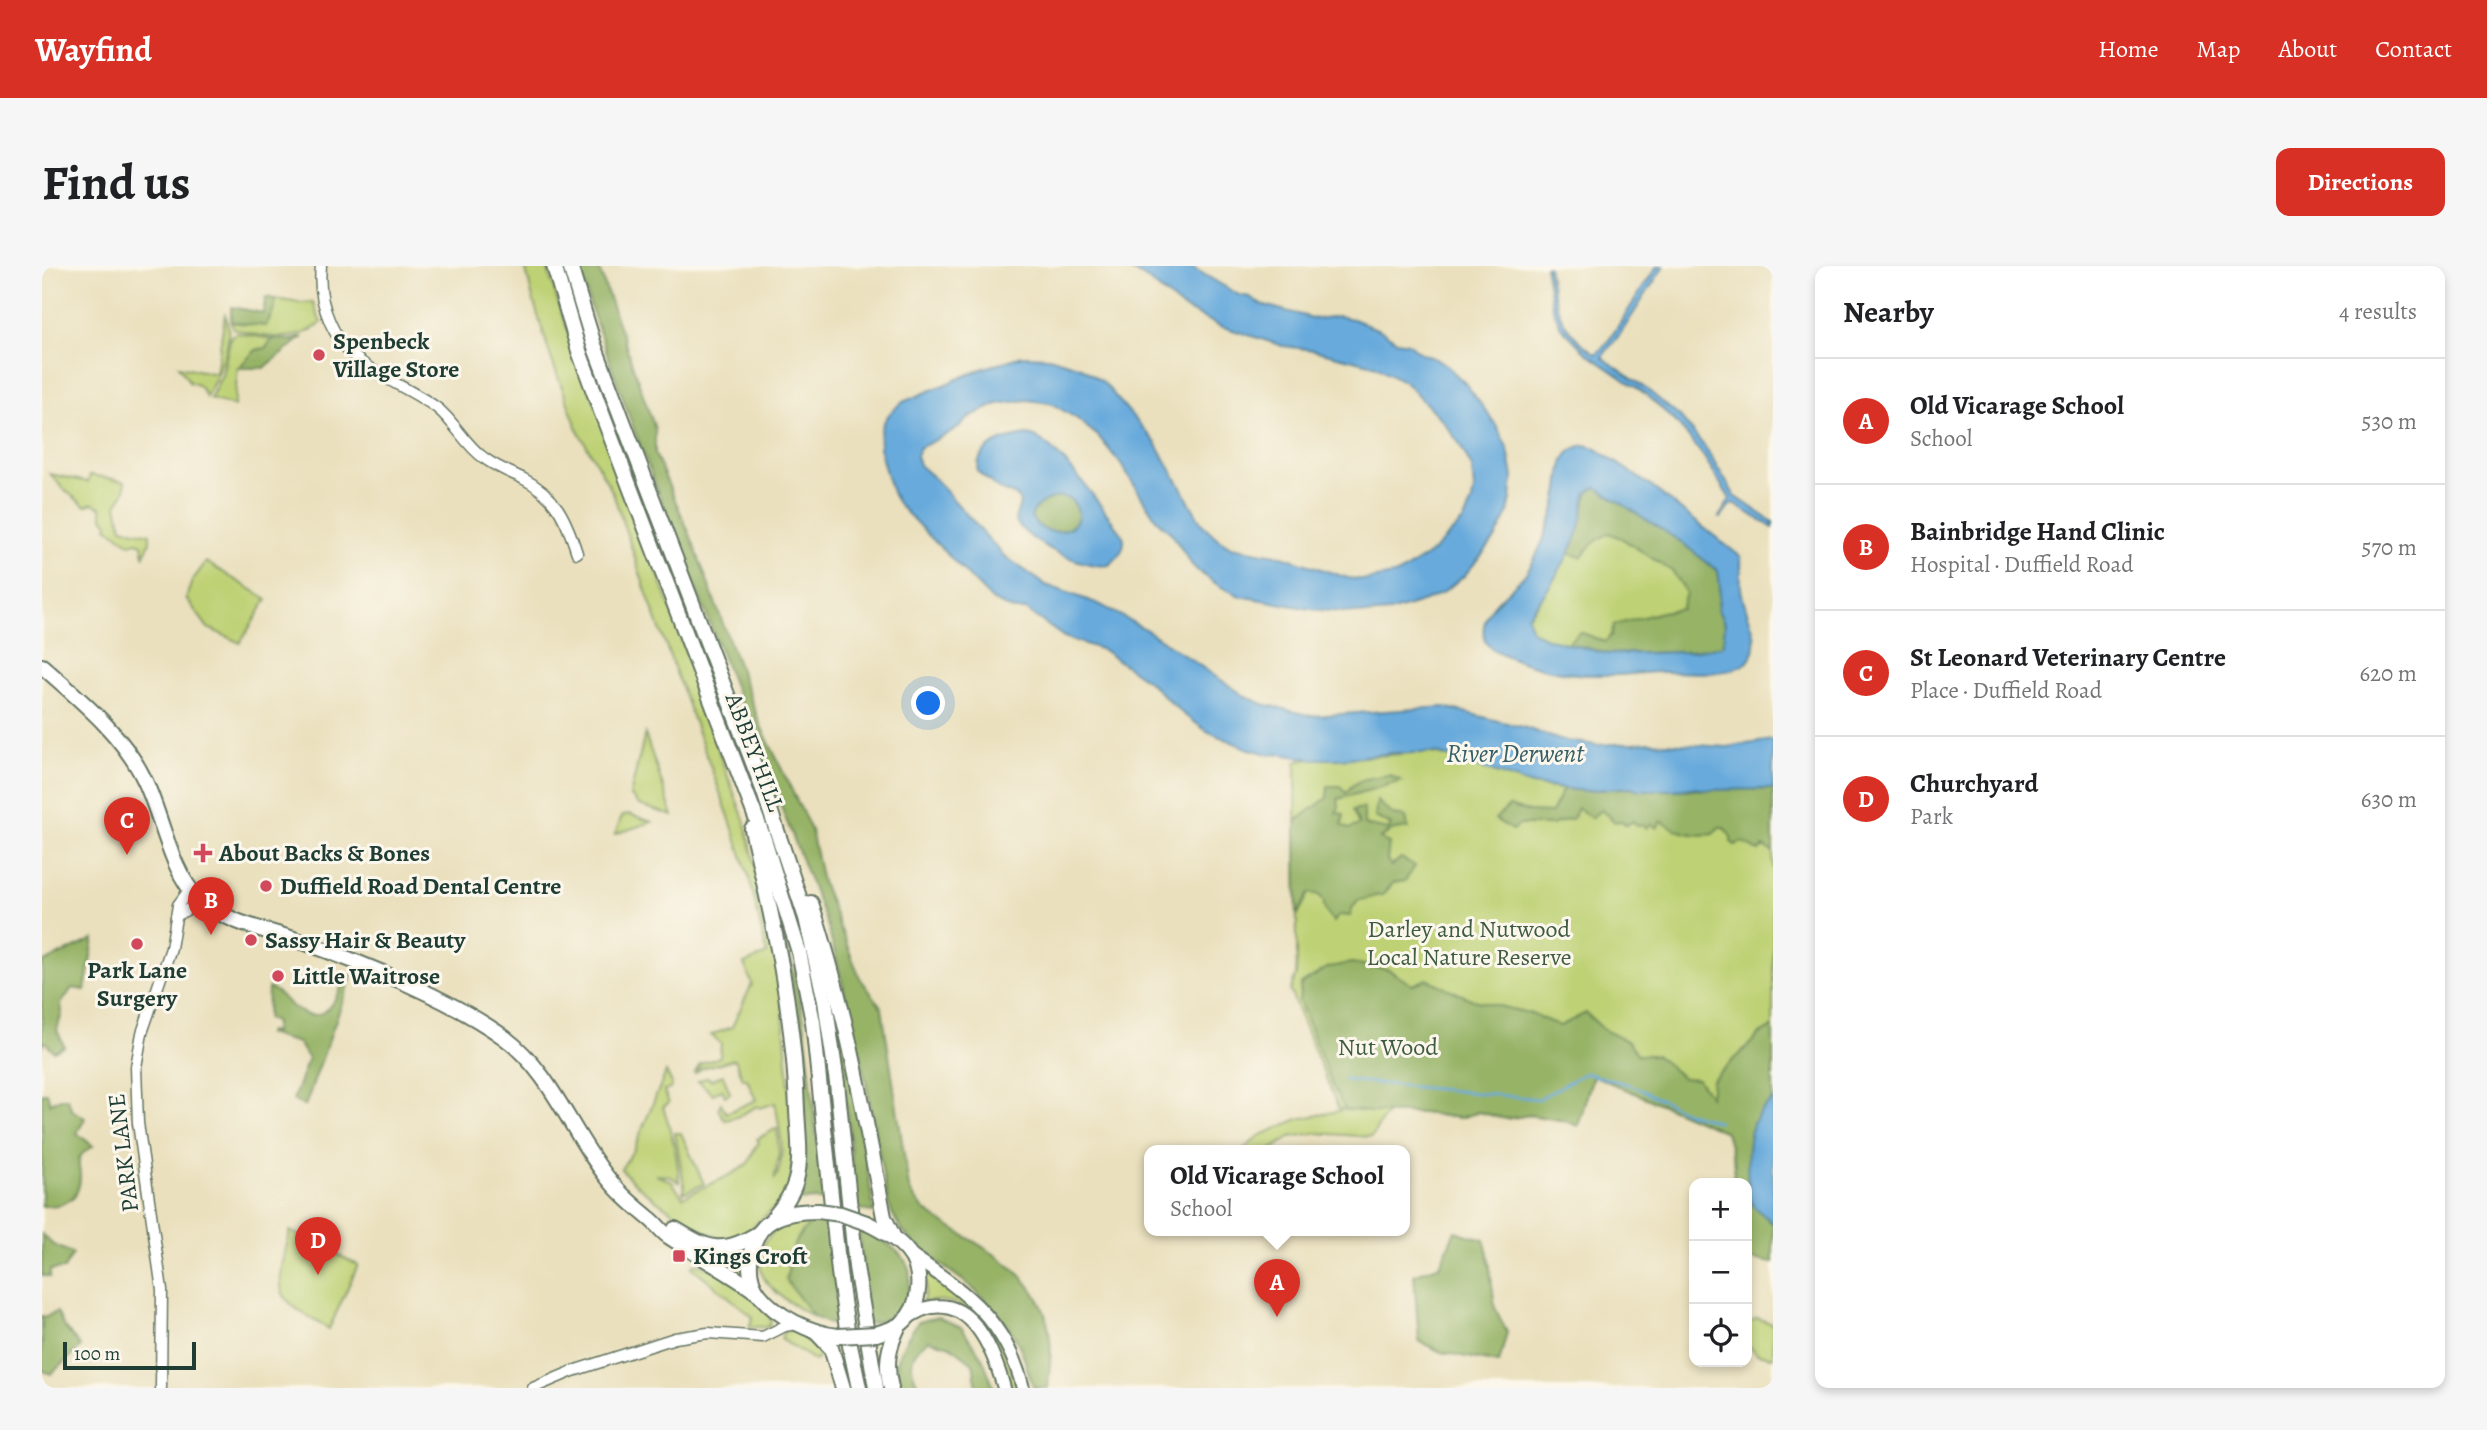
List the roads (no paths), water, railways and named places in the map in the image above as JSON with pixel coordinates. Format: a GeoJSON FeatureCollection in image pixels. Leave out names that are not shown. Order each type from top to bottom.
{"type":"FeatureCollection","features":[{"type":"Feature","properties":{"kind":"highway","name":"ABBEY HILL"},"geometry":{"type":"LineString","coordinates":[[554,266],[597,399],[777,879],[799,953],[811,1011],[822,1090],[839,1272],[859,1388]]}},
{"type":"Feature","properties":{"kind":"highway","name":"ABBEY HILL"},"geometry":{"type":"LineString","coordinates":[[570,266],[594,345],[763,789],[806,918],[825,1001],[837,1083],[856,1267],[876,1388]]}},
{"type":"Feature","properties":{"kind":"highway"},"geometry":{"type":"LineString","coordinates":[[42,666],[88,708],[129,753],[144,777],[175,859],[190,889],[201,901],[219,914],[240,923],[299,941],[409,986],[474,1019],[505,1039],[534,1065],[599,1167],[631,1203],[665,1234],[723,1268],[799,1324],[838,1336],[876,1334],[903,1322]]}},
{"type":"Feature","properties":{"kind":"highway"},"geometry":{"type":"LineString","coordinates":[[651,1219],[697,1242],[714,1247],[734,1246],[759,1233],[771,1221],[787,1201],[797,1176],[799,1143],[792,1026],[782,958],[742,784]]}},
{"type":"Feature","properties":{"kind":"highway"},"geometry":{"type":"LineString","coordinates":[[763,789],[804,883],[828,956],[849,1040],[884,1217],[894,1238]]}},
{"type":"Feature","properties":{"kind":"highway"},"geometry":{"type":"LineString","coordinates":[[771,1221],[793,1214],[818,1211],[841,1214],[867,1223],[894,1238],[910,1254],[917,1272],[918,1290],[915,1303],[888,1350],[891,1388]]}},
{"type":"Feature","properties":{"kind":"highway"},"geometry":{"type":"LineString","coordinates":[[758,1293],[751,1277],[751,1257],[759,1233]]}},
{"type":"Feature","properties":{"kind":"highway"},"geometry":{"type":"LineString","coordinates":[[815,1331],[831,1348],[843,1388]]}},
{"type":"Feature","properties":{"kind":"main road"},"geometry":{"type":"LineString","coordinates":[[910,1254],[964,1294],[990,1319],[1009,1348],[1023,1388]]}},
{"type":"Feature","properties":{"kind":"main road"},"geometry":{"type":"LineString","coordinates":[[903,1322],[920,1310],[934,1306],[950,1308],[965,1316],[986,1341],[1004,1388]]}},
{"type":"Feature","properties":{"kind":"street"},"geometry":{"type":"LineString","coordinates":[[321,266],[320,291],[323,304],[334,330],[350,352],[369,368],[437,409],[482,457],[529,481],[547,495],[563,514],[577,553]]}},
{"type":"Feature","properties":{"kind":"street","name":"PARK LANE"},"geometry":{"type":"LineString","coordinates":[[161,1388],[162,1290],[138,1123],[136,1067],[142,1033],[171,948],[180,901],[190,889]]}},
{"type":"Feature","properties":{"kind":"street"},"geometry":{"type":"LineString","coordinates":[[176,917],[201,901]]}},
{"type":"Feature","properties":{"kind":"street"},"geometry":{"type":"LineString","coordinates":[[772,1333],[776,1321],[774,1308]]}},
{"type":"Feature","properties":{"kind":"street"},"geometry":{"type":"LineString","coordinates":[[533,1388],[573,1371],[674,1338],[708,1333],[763,1337],[785,1326],[799,1324]]}},
{"type":"Feature","properties":{"kind":"water","name":"River Derwent"},"geometry":{"type":"Polygon","coordinates":[[[1119,266],[1190,266],[1239,295],[1250,297],[1260,304],[1316,319],[1338,316],[1353,319],[1443,362],[1466,384],[1496,425],[1508,449],[1513,477],[1508,514],[1495,539],[1464,576],[1442,593],[1390,612],[1366,614],[1310,609],[1240,596],[1219,586],[1192,565],[1099,437],[1076,418],[1050,403],[1027,400],[997,404],[971,416],[954,431],[919,448],[916,456],[919,465],[935,479],[1003,555],[1046,585],[1099,604],[1147,630],[1245,696],[1263,704],[1312,716],[1444,707],[1526,728],[1560,740],[1597,745],[1650,742],[1727,747],[1773,740],[1773,789],[1639,790],[1632,787],[1584,791],[1532,785],[1436,753],[1393,753],[1340,759],[1310,759],[1274,753],[1271,755],[1246,748],[1207,731],[1183,714],[1149,682],[1103,650],[1064,637],[1026,610],[1013,610],[993,601],[897,502],[881,455],[880,435],[886,418],[903,402],[984,368],[1022,356],[1049,357],[1081,367],[1103,382],[1156,443],[1202,524],[1231,547],[1282,556],[1348,578],[1366,580],[1399,574],[1433,551],[1464,520],[1472,501],[1472,468],[1459,443],[1441,419],[1406,383],[1374,365],[1313,350],[1283,346],[1220,326],[1181,307],[1143,276],[1119,266]]]}},
{"type":"Feature","properties":{"kind":"water"},"geometry":{"type":"Polygon","coordinates":[[[1545,266],[1548,266],[1553,294],[1566,326],[1596,354],[1607,343],[1657,266],[1664,266],[1621,333],[1602,357],[1680,417],[1705,447],[1735,496],[1773,522],[1773,528],[1734,504],[1719,517],[1730,499],[1704,457],[1677,423],[1647,395],[1586,353],[1560,326],[1552,306],[1545,266]]]}},
{"type":"Feature","properties":{"kind":"water"},"geometry":{"type":"Polygon","coordinates":[[[1027,435],[1051,448],[1065,462],[1123,536],[1121,552],[1109,565],[1085,563],[1042,545],[1015,519],[1020,503],[1018,497],[997,488],[977,471],[982,454],[988,449],[1002,441],[1027,435]],[[1061,496],[1046,500],[1035,508],[1031,517],[1038,526],[1048,530],[1067,529],[1078,517],[1077,508],[1070,499],[1061,496]]]}},
{"type":"Feature","properties":{"kind":"water"},"geometry":{"type":"Polygon","coordinates":[[[1585,445],[1595,448],[1651,486],[1741,557],[1741,589],[1755,644],[1750,659],[1743,665],[1710,673],[1584,675],[1558,672],[1519,661],[1487,644],[1484,637],[1486,617],[1533,562],[1554,512],[1564,461],[1577,447],[1585,445]],[[1596,487],[1587,493],[1579,531],[1570,552],[1527,616],[1532,631],[1549,639],[1609,654],[1684,652],[1723,646],[1725,624],[1718,610],[1718,571],[1681,542],[1596,487]]]}},
{"type":"Feature","properties":{"kind":"water"},"geometry":{"type":"Polygon","coordinates":[[[1773,1099],[1773,1223],[1753,1206],[1752,1178],[1748,1178],[1750,1137],[1759,1114],[1773,1099]]]}},
{"type":"Feature","properties":{"kind":"waterway"},"geometry":{"type":"LineString","coordinates":[[1344,1080],[1539,1099],[1585,1073],[1631,1085],[1686,1112],[1718,1122]]}},
{"type":"Feature","properties":{"kind":"place","name":"Spenbeck Village Store"},"geometry":{"type":"Point","coordinates":[319,355]}},
{"type":"Feature","properties":{"kind":"place","name":"About Backs & Bones"},"geometry":{"type":"Point","coordinates":[203,853]}},
{"type":"Feature","properties":{"kind":"place","name":"St Leonard Veterinary Centre"},"geometry":{"type":"Point","coordinates":[127,855]}},
{"type":"Feature","properties":{"kind":"place","name":"Duffield Road Dental Centre"},"geometry":{"type":"Point","coordinates":[266,886]}},
{"type":"Feature","properties":{"kind":"place","name":"Bainbridge Hand Clinic"},"geometry":{"type":"Point","coordinates":[211,935]}},
{"type":"Feature","properties":{"kind":"place","name":"Sassy Hair & Beauty"},"geometry":{"type":"Point","coordinates":[251,940]}},
{"type":"Feature","properties":{"kind":"place","name":"Park Lane Surgery"},"geometry":{"type":"Point","coordinates":[137,944]}},
{"type":"Feature","properties":{"kind":"place","name":"Little Waitrose"},"geometry":{"type":"Point","coordinates":[278,976]}},
{"type":"Feature","properties":{"kind":"place","name":"Kings Croft"},"geometry":{"type":"Point","coordinates":[679,1256]}},
{"type":"Feature","properties":{"kind":"place","name":"Churchyard"},"geometry":{"type":"Point","coordinates":[318,1275]}},
{"type":"Feature","properties":{"kind":"place","name":"Old Vicarage School"},"geometry":{"type":"Point","coordinates":[1277,1317]}},
{"type":"Feature","properties":{"kind":"park label","name":"Darley and Nutwood Local Nature Reserve"},"geometry":{"type":"Point","coordinates":[1469,943]}},
{"type":"Feature","properties":{"kind":"park label","name":"Nut Wood"},"geometry":{"type":"Point","coordinates":[1388,1047]}}]}
